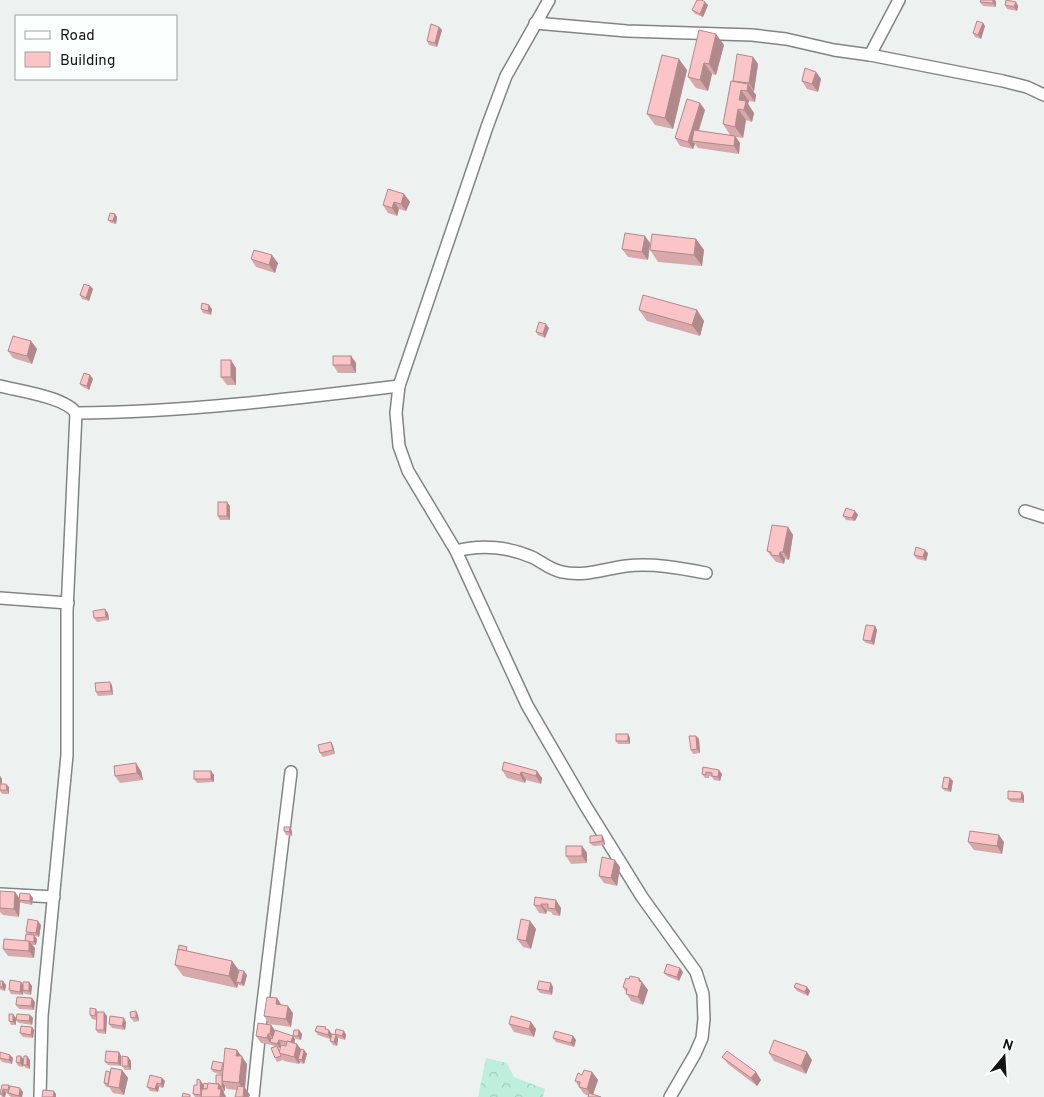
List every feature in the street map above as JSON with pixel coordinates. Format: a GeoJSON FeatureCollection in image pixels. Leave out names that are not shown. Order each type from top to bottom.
{"type":"FeatureCollection","features":[{"type":"Feature","properties":{"kind":"street"},"geometry":{"type":"LineString","coordinates":[[548,0],[506,76],[490,118],[399,386],[396,413],[400,446],[408,472],[456,551],[532,714],[584,805],[642,897],[696,972],[703,994],[704,1019],[702,1038],[670,1097]]}},
{"type":"Feature","properties":{"kind":"street"},"geometry":{"type":"LineString","coordinates":[[870,54],[899,0]]}},
{"type":"Feature","properties":{"kind":"street"},"geometry":{"type":"LineString","coordinates":[[535,23],[627,31],[752,35],[786,39],[834,50],[870,54],[1003,81],[1027,87],[1044,95]]}},
{"type":"Feature","properties":{"kind":"street"},"geometry":{"type":"LineString","coordinates":[[0,386],[58,401],[73,408],[76,413],[68,603],[67,755],[42,1016],[42,1079],[40,1097]]}},
{"type":"Feature","properties":{"kind":"street"},"geometry":{"type":"LineString","coordinates":[[76,413],[165,410],[255,403],[399,386]]}},
{"type":"Feature","properties":{"kind":"street"},"geometry":{"type":"LineString","coordinates":[[1025,511],[1044,517]]}},
{"type":"Feature","properties":{"kind":"street"},"geometry":{"type":"LineString","coordinates":[[456,551],[471,547],[489,546],[533,558],[562,572],[591,574],[626,566],[648,565],[706,573]]}},
{"type":"Feature","properties":{"kind":"street"},"geometry":{"type":"LineString","coordinates":[[0,598],[68,603]]}},
{"type":"Feature","properties":{"kind":"street"},"geometry":{"type":"LineString","coordinates":[[253,1097],[291,772]]}},
{"type":"Feature","properties":{"kind":"street"},"geometry":{"type":"LineString","coordinates":[[0,894],[54,897]]}},
{"type":"Feature","properties":{"kind":"green space"},"geometry":{"type":"Polygon","coordinates":[[[486,1058],[507,1063],[514,1077],[545,1089],[543,1097],[478,1097],[486,1058]]]}},
{"type":"Feature","properties":{"kind":"building"},"geometry":{"type":"Polygon","coordinates":[[[697,0],[705,2],[700,14],[692,10],[697,0]]]}},
{"type":"Feature","properties":{"kind":"building"},"geometry":{"type":"Polygon","coordinates":[[[981,0],[993,0],[993,3],[980,2],[981,0]]]}},
{"type":"Feature","properties":{"kind":"building"},"geometry":{"type":"Polygon","coordinates":[[[1006,0],[1016,2],[1014,7],[1005,5],[1006,0]]]}},
{"type":"Feature","properties":{"kind":"building"},"geometry":{"type":"Polygon","coordinates":[[[977,21],[983,23],[978,35],[973,33],[977,21]]]}},
{"type":"Feature","properties":{"kind":"building"},"geometry":{"type":"Polygon","coordinates":[[[431,24],[439,27],[435,43],[427,41],[431,24]]]}},
{"type":"Feature","properties":{"kind":"building"},"geometry":{"type":"Polygon","coordinates":[[[699,30],[716,34],[709,64],[704,63],[700,80],[688,77],[699,30]]]}},
{"type":"Feature","properties":{"kind":"building"},"geometry":{"type":"Polygon","coordinates":[[[737,54],[753,57],[749,83],[733,81],[737,54]]]}},
{"type":"Feature","properties":{"kind":"building"},"geometry":{"type":"Polygon","coordinates":[[[662,55],[679,59],[665,118],[647,114],[662,55]]]}},
{"type":"Feature","properties":{"kind":"building"},"geometry":{"type":"Polygon","coordinates":[[[805,68],[816,72],[812,84],[802,81],[805,68]]]}},
{"type":"Feature","properties":{"kind":"building"},"geometry":{"type":"Polygon","coordinates":[[[731,81],[748,84],[747,91],[741,90],[739,100],[746,101],[744,110],[738,109],[735,127],[723,124],[731,81]]]}},
{"type":"Feature","properties":{"kind":"building"},"geometry":{"type":"Polygon","coordinates":[[[687,99],[700,103],[688,142],[675,138],[687,99]]]}},
{"type":"Feature","properties":{"kind":"building"},"geometry":{"type":"Polygon","coordinates":[[[694,130],[735,136],[734,146],[692,141],[694,130]]]}},
{"type":"Feature","properties":{"kind":"building"},"geometry":{"type":"Polygon","coordinates":[[[388,189],[404,194],[401,204],[394,202],[392,208],[383,205],[388,189]]]}},
{"type":"Feature","properties":{"kind":"building"},"geometry":{"type":"Polygon","coordinates":[[[110,213],[115,214],[113,221],[108,220],[110,213]]]}},
{"type":"Feature","properties":{"kind":"building"},"geometry":{"type":"Polygon","coordinates":[[[625,233],[645,236],[642,252],[622,249],[625,233]]]}},
{"type":"Feature","properties":{"kind":"building"},"geometry":{"type":"Polygon","coordinates":[[[652,234],[696,239],[694,255],[650,250],[652,234]]]}},
{"type":"Feature","properties":{"kind":"building"},"geometry":{"type":"Polygon","coordinates":[[[254,250],[272,255],[269,265],[251,259],[254,250]]]}},
{"type":"Feature","properties":{"kind":"building"},"geometry":{"type":"Polygon","coordinates":[[[84,284],[90,286],[86,298],[80,295],[84,284]]]}},
{"type":"Feature","properties":{"kind":"building"},"geometry":{"type":"Polygon","coordinates":[[[643,295],[697,310],[692,325],[639,310],[643,295]]]}},
{"type":"Feature","properties":{"kind":"building"},"geometry":{"type":"Polygon","coordinates":[[[202,303],[209,305],[208,311],[201,309],[202,303]]]}},
{"type":"Feature","properties":{"kind":"building"},"geometry":{"type":"Polygon","coordinates":[[[539,322],[546,324],[543,334],[536,332],[539,322]]]}},
{"type":"Feature","properties":{"kind":"building"},"geometry":{"type":"Polygon","coordinates":[[[13,336],[31,341],[27,356],[8,351],[13,336]]]}},
{"type":"Feature","properties":{"kind":"building"},"geometry":{"type":"Polygon","coordinates":[[[333,356],[351,356],[351,365],[333,365],[333,356]]]}},
{"type":"Feature","properties":{"kind":"building"},"geometry":{"type":"Polygon","coordinates":[[[221,360],[231,360],[231,377],[221,377],[221,360]]]}},
{"type":"Feature","properties":{"kind":"building"},"geometry":{"type":"Polygon","coordinates":[[[84,373],[90,375],[87,386],[80,384],[84,373]]]}},
{"type":"Feature","properties":{"kind":"building"},"geometry":{"type":"Polygon","coordinates":[[[218,502],[227,502],[227,516],[218,516],[218,502]]]}},
{"type":"Feature","properties":{"kind":"building"},"geometry":{"type":"Polygon","coordinates":[[[846,508],[855,511],[852,518],[843,516],[846,508]]]}},
{"type":"Feature","properties":{"kind":"building"},"geometry":{"type":"Polygon","coordinates":[[[772,525],[788,527],[783,552],[780,552],[779,556],[771,555],[771,552],[767,551],[772,525]]]}},
{"type":"Feature","properties":{"kind":"building"},"geometry":{"type":"Polygon","coordinates":[[[916,547],[925,550],[923,557],[914,555],[916,547]]]}},
{"type":"Feature","properties":{"kind":"building"},"geometry":{"type":"Polygon","coordinates":[[[105,609],[106,617],[94,618],[93,611],[105,609]]]}},
{"type":"Feature","properties":{"kind":"building"},"geometry":{"type":"Polygon","coordinates":[[[866,625],[875,626],[871,641],[863,640],[866,625]]]}},
{"type":"Feature","properties":{"kind":"building"},"geometry":{"type":"Polygon","coordinates":[[[110,682],[111,691],[96,692],[95,683],[110,682]]]}},
{"type":"Feature","properties":{"kind":"building"},"geometry":{"type":"Polygon","coordinates":[[[616,734],[628,734],[628,741],[616,741],[616,734]]]}},
{"type":"Feature","properties":{"kind":"building"},"geometry":{"type":"Polygon","coordinates":[[[689,736],[696,736],[697,749],[691,750],[689,736]]]}},
{"type":"Feature","properties":{"kind":"building"},"geometry":{"type":"Polygon","coordinates":[[[331,742],[333,750],[320,753],[318,745],[331,742]]]}},
{"type":"Feature","properties":{"kind":"building"},"geometry":{"type":"Polygon","coordinates":[[[504,762],[537,771],[536,776],[521,772],[520,775],[502,770],[504,762]]]}},
{"type":"Feature","properties":{"kind":"building"},"geometry":{"type":"Polygon","coordinates":[[[136,763],[137,773],[115,776],[114,766],[136,763]]]}},
{"type":"Feature","properties":{"kind":"building"},"geometry":{"type":"Polygon","coordinates":[[[703,767],[719,770],[718,777],[712,776],[712,773],[706,772],[706,775],[702,774],[703,767]]]}},
{"type":"Feature","properties":{"kind":"building"},"geometry":{"type":"Polygon","coordinates":[[[194,771],[211,771],[211,779],[194,779],[194,771]]]}},
{"type":"Feature","properties":{"kind":"building"},"geometry":{"type":"Polygon","coordinates":[[[944,777],[950,778],[948,789],[942,788],[944,777]]]}},
{"type":"Feature","properties":{"kind":"building"},"geometry":{"type":"Polygon","coordinates":[[[0,784],[6,784],[7,790],[0,790],[0,784]]]}},
{"type":"Feature","properties":{"kind":"building"},"geometry":{"type":"Polygon","coordinates":[[[1008,791],[1022,792],[1021,799],[1008,799],[1008,791]]]}},
{"type":"Feature","properties":{"kind":"building"},"geometry":{"type":"Polygon","coordinates":[[[284,827],[290,827],[289,832],[284,831],[284,827]]]}},
{"type":"Feature","properties":{"kind":"building"},"geometry":{"type":"Polygon","coordinates":[[[970,831],[999,835],[997,846],[968,842],[970,831]]]}},
{"type":"Feature","properties":{"kind":"building"},"geometry":{"type":"Polygon","coordinates":[[[602,835],[602,841],[590,843],[590,836],[602,835]]]}},
{"type":"Feature","properties":{"kind":"building"},"geometry":{"type":"Polygon","coordinates":[[[566,846],[582,846],[582,856],[566,856],[566,846]]]}},
{"type":"Feature","properties":{"kind":"building"},"geometry":{"type":"Polygon","coordinates":[[[602,857],[615,860],[611,878],[599,876],[602,857]]]}},
{"type":"Feature","properties":{"kind":"building"},"geometry":{"type":"Polygon","coordinates":[[[0,891],[15,892],[14,909],[0,908],[0,891]]]}},
{"type":"Feature","properties":{"kind":"building"},"geometry":{"type":"Polygon","coordinates":[[[20,893],[30,894],[30,901],[19,900],[20,893]]]}},
{"type":"Feature","properties":{"kind":"building"},"geometry":{"type":"Polygon","coordinates":[[[535,897],[556,900],[555,909],[548,908],[548,904],[534,905],[535,897]]]}},
{"type":"Feature","properties":{"kind":"building"},"geometry":{"type":"Polygon","coordinates":[[[28,919],[38,921],[36,933],[26,932],[28,919]]]}},
{"type":"Feature","properties":{"kind":"building"},"geometry":{"type":"Polygon","coordinates":[[[521,919],[530,921],[526,941],[517,939],[521,919]]]}},
{"type":"Feature","properties":{"kind":"building"},"geometry":{"type":"Polygon","coordinates":[[[26,934],[34,935],[34,942],[25,941],[26,934]]]}},
{"type":"Feature","properties":{"kind":"building"},"geometry":{"type":"Polygon","coordinates":[[[4,939],[29,941],[29,951],[3,949],[4,939]]]}},
{"type":"Feature","properties":{"kind":"building"},"geometry":{"type":"Polygon","coordinates":[[[179,945],[187,947],[186,951],[178,949],[179,945]]]}},
{"type":"Feature","properties":{"kind":"building"},"geometry":{"type":"Polygon","coordinates":[[[178,949],[232,961],[229,976],[175,965],[178,949]]]}},
{"type":"Feature","properties":{"kind":"building"},"geometry":{"type":"Polygon","coordinates":[[[667,964],[680,968],[677,977],[664,973],[667,964]]]}},
{"type":"Feature","properties":{"kind":"building"},"geometry":{"type":"Polygon","coordinates":[[[239,970],[244,971],[241,983],[236,982],[239,970]]]}},
{"type":"Feature","properties":{"kind":"building"},"geometry":{"type":"Polygon","coordinates":[[[630,976],[639,978],[639,981],[642,982],[638,997],[626,994],[627,989],[623,987],[626,978],[629,979],[630,976]]]}},
{"type":"Feature","properties":{"kind":"building"},"geometry":{"type":"Polygon","coordinates":[[[10,980],[21,982],[20,992],[9,990],[10,980]]]}},
{"type":"Feature","properties":{"kind":"building"},"geometry":{"type":"Polygon","coordinates":[[[539,981],[551,983],[549,991],[537,989],[539,981]]]}},
{"type":"Feature","properties":{"kind":"building"},"geometry":{"type":"Polygon","coordinates":[[[23,982],[29,982],[29,991],[23,990],[23,982]]]}},
{"type":"Feature","properties":{"kind":"building"},"geometry":{"type":"Polygon","coordinates":[[[796,983],[807,987],[805,992],[794,987],[796,983]]]}},
{"type":"Feature","properties":{"kind":"building"},"geometry":{"type":"Polygon","coordinates":[[[17,997],[32,998],[31,1006],[16,1005],[17,997]]]}},
{"type":"Feature","properties":{"kind":"building"},"geometry":{"type":"Polygon","coordinates":[[[267,997],[277,998],[276,1004],[288,1006],[286,1019],[264,1016],[267,997]]]}},
{"type":"Feature","properties":{"kind":"building"},"geometry":{"type":"Polygon","coordinates":[[[90,1008],[96,1009],[95,1016],[90,1015],[90,1008]]]}},
{"type":"Feature","properties":{"kind":"building"},"geometry":{"type":"Polygon","coordinates":[[[136,1011],[136,1017],[131,1018],[130,1012],[136,1011]]]}},
{"type":"Feature","properties":{"kind":"building"},"geometry":{"type":"Polygon","coordinates":[[[97,1012],[104,1012],[104,1030],[96,1030],[97,1012]]]}},
{"type":"Feature","properties":{"kind":"building"},"geometry":{"type":"Polygon","coordinates":[[[9,1014],[13,1014],[13,1022],[9,1021],[9,1014]]]}},
{"type":"Feature","properties":{"kind":"building"},"geometry":{"type":"Polygon","coordinates":[[[17,1014],[30,1015],[29,1021],[16,1020],[17,1014]]]}},
{"type":"Feature","properties":{"kind":"building"},"geometry":{"type":"Polygon","coordinates":[[[110,1016],[124,1018],[122,1026],[109,1024],[110,1016]]]}},
{"type":"Feature","properties":{"kind":"building"},"geometry":{"type":"Polygon","coordinates":[[[511,1016],[531,1022],[529,1029],[509,1024],[511,1016]]]}},
{"type":"Feature","properties":{"kind":"building"},"geometry":{"type":"Polygon","coordinates":[[[258,1023],[271,1025],[270,1034],[268,1034],[267,1038],[256,1036],[258,1023]]]}},
{"type":"Feature","properties":{"kind":"building"},"geometry":{"type":"Polygon","coordinates":[[[21,1026],[32,1027],[31,1035],[20,1033],[21,1026]]]}},
{"type":"Feature","properties":{"kind":"building"},"geometry":{"type":"Polygon","coordinates":[[[317,1026],[326,1027],[325,1029],[329,1030],[328,1035],[315,1031],[317,1026]]]}},
{"type":"Feature","properties":{"kind":"building"},"geometry":{"type":"Polygon","coordinates":[[[336,1029],[344,1031],[342,1036],[335,1034],[336,1029]]]}},
{"type":"Feature","properties":{"kind":"building"},"geometry":{"type":"Polygon","coordinates":[[[275,1030],[293,1036],[291,1042],[279,1040],[277,1044],[270,1042],[275,1030]]]}},
{"type":"Feature","properties":{"kind":"building"},"geometry":{"type":"Polygon","coordinates":[[[294,1030],[299,1030],[298,1036],[293,1036],[294,1030]]]}},
{"type":"Feature","properties":{"kind":"building"},"geometry":{"type":"Polygon","coordinates":[[[555,1031],[573,1036],[571,1043],[553,1038],[555,1031]]]}},
{"type":"Feature","properties":{"kind":"building"},"geometry":{"type":"Polygon","coordinates":[[[332,1034],[336,1035],[334,1042],[330,1041],[332,1034]]]}},
{"type":"Feature","properties":{"kind":"building"},"geometry":{"type":"Polygon","coordinates":[[[774,1040],[807,1052],[801,1066],[769,1053],[774,1040]]]}},
{"type":"Feature","properties":{"kind":"building"},"geometry":{"type":"Polygon","coordinates":[[[287,1041],[297,1044],[294,1057],[279,1053],[281,1045],[286,1046],[287,1041]]]}},
{"type":"Feature","properties":{"kind":"building"},"geometry":{"type":"Polygon","coordinates":[[[277,1046],[281,1056],[275,1058],[271,1048],[277,1046]]]}},
{"type":"Feature","properties":{"kind":"building"},"geometry":{"type":"Polygon","coordinates":[[[225,1048],[237,1050],[236,1056],[242,1056],[239,1083],[222,1081],[225,1048]]]}},
{"type":"Feature","properties":{"kind":"building"},"geometry":{"type":"Polygon","coordinates":[[[301,1049],[304,1050],[302,1060],[298,1059],[301,1049]]]}},
{"type":"Feature","properties":{"kind":"building"},"geometry":{"type":"Polygon","coordinates":[[[106,1051],[119,1052],[118,1063],[105,1062],[106,1051]]]}},
{"type":"Feature","properties":{"kind":"building"},"geometry":{"type":"Polygon","coordinates":[[[727,1051],[756,1072],[751,1078],[722,1057],[727,1051]]]}},
{"type":"Feature","properties":{"kind":"building"},"geometry":{"type":"Polygon","coordinates":[[[0,1052],[10,1055],[9,1060],[0,1058],[0,1052]]]}},
{"type":"Feature","properties":{"kind":"building"},"geometry":{"type":"Polygon","coordinates":[[[17,1056],[21,1056],[20,1063],[16,1062],[17,1056]]]}},
{"type":"Feature","properties":{"kind":"building"},"geometry":{"type":"Polygon","coordinates":[[[24,1056],[27,1056],[27,1065],[23,1065],[24,1056]]]}},
{"type":"Feature","properties":{"kind":"building"},"geometry":{"type":"Polygon","coordinates":[[[122,1056],[128,1057],[128,1066],[122,1066],[122,1056]]]}},
{"type":"Feature","properties":{"kind":"building"},"geometry":{"type":"Polygon","coordinates":[[[213,1061],[223,1063],[221,1071],[211,1069],[213,1061]]]}},
{"type":"Feature","properties":{"kind":"building"},"geometry":{"type":"Polygon","coordinates":[[[111,1068],[122,1070],[119,1088],[108,1086],[111,1068]]]}},
{"type":"Feature","properties":{"kind":"building"},"geometry":{"type":"Polygon","coordinates":[[[584,1070],[592,1072],[587,1089],[579,1087],[580,1082],[575,1081],[578,1073],[582,1075],[584,1070]]]}},
{"type":"Feature","properties":{"kind":"building"},"geometry":{"type":"Polygon","coordinates":[[[106,1071],[110,1072],[108,1084],[104,1083],[106,1071]]]}},
{"type":"Feature","properties":{"kind":"building"},"geometry":{"type":"Polygon","coordinates":[[[150,1075],[162,1078],[161,1084],[157,1083],[155,1089],[147,1087],[150,1075]]]}},
{"type":"Feature","properties":{"kind":"building"},"geometry":{"type":"Polygon","coordinates":[[[216,1075],[222,1075],[222,1087],[216,1084],[216,1075]]]}},
{"type":"Feature","properties":{"kind":"building"},"geometry":{"type":"Polygon","coordinates":[[[197,1079],[200,1080],[201,1095],[193,1094],[194,1085],[197,1085],[197,1079]]]}},
{"type":"Feature","properties":{"kind":"building"},"geometry":{"type":"Polygon","coordinates":[[[204,1083],[208,1084],[207,1089],[203,1089],[204,1083]]]}},
{"type":"Feature","properties":{"kind":"building"},"geometry":{"type":"Polygon","coordinates":[[[208,1083],[219,1084],[218,1089],[221,1089],[220,1097],[201,1097],[202,1089],[207,1089],[208,1083]]]}},
{"type":"Feature","properties":{"kind":"building"},"geometry":{"type":"Polygon","coordinates":[[[2,1085],[9,1085],[8,1090],[3,1089],[2,1094],[0,1094],[2,1085]]]}},
{"type":"Feature","properties":{"kind":"building"},"geometry":{"type":"Polygon","coordinates":[[[10,1086],[20,1088],[19,1096],[8,1093],[10,1086]]]}},
{"type":"Feature","properties":{"kind":"building"},"geometry":{"type":"Polygon","coordinates":[[[238,1086],[244,1087],[243,1097],[235,1097],[238,1086]]]}},
{"type":"Feature","properties":{"kind":"building"},"geometry":{"type":"Polygon","coordinates":[[[43,1090],[54,1091],[53,1097],[42,1097],[43,1090]]]}},
{"type":"Feature","properties":{"kind":"building"},"geometry":{"type":"Polygon","coordinates":[[[183,1093],[190,1095],[190,1097],[182,1097],[183,1093]]]}},
{"type":"Feature","properties":{"kind":"building"},"geometry":{"type":"Polygon","coordinates":[[[589,1093],[601,1097],[588,1097],[589,1093]]]}}]}
